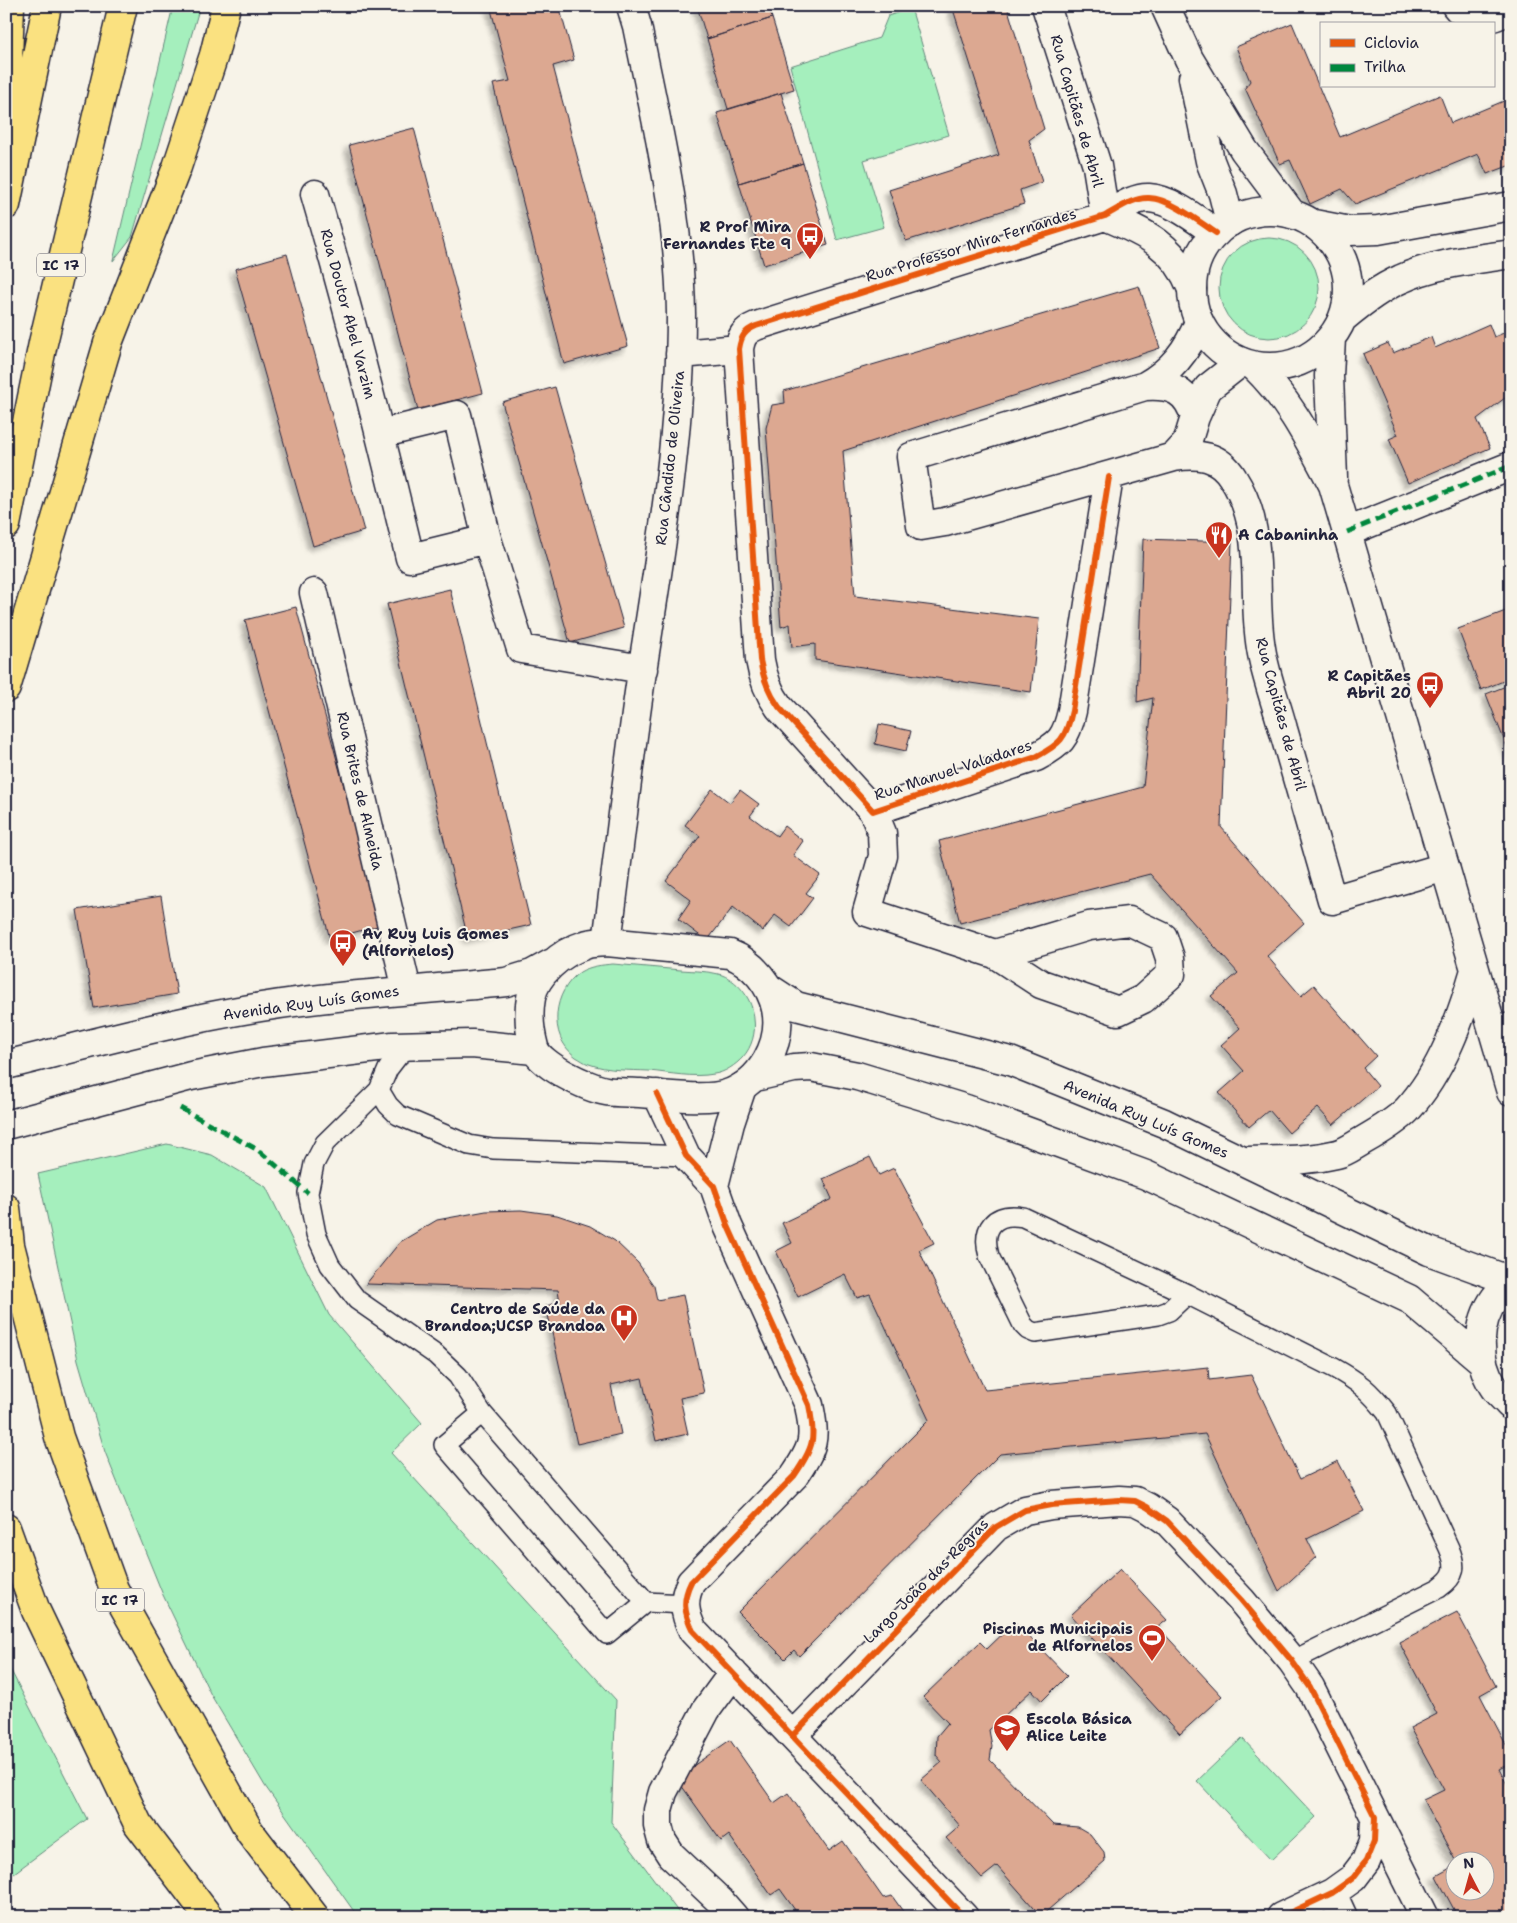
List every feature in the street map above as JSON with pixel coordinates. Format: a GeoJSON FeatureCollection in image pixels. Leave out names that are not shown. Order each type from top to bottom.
{"type":"FeatureCollection","features":[{"type":"Feature","properties":{"kind":"highway"},"geometry":{"type":"LineString","coordinates":[[6,112],[10,6]]}},
{"type":"Feature","properties":{"kind":"highway"},"geometry":{"type":"LineString","coordinates":[[6,205],[46,6]]}},
{"type":"Feature","properties":{"kind":"highway","name":"IC 17"},"geometry":{"type":"LineString","coordinates":[[6,525],[43,343],[123,6]]}},
{"type":"Feature","properties":{"kind":"highway"},"geometry":{"type":"LineString","coordinates":[[6,688],[108,343],[177,167],[214,55],[226,6]]}},
{"type":"Feature","properties":{"kind":"highway","name":"IC 17"},"geometry":{"type":"LineString","coordinates":[[6,1208],[10,1245],[59,1437],[114,1589],[250,1832],[315,1917]]}},
{"type":"Feature","properties":{"kind":"highway"},"geometry":{"type":"LineString","coordinates":[[6,1528],[36,1611],[138,1824],[208,1917]]}},
{"type":"Feature","properties":{"kind":"street","name":"Rua Cândido de Oliveira"},"geometry":{"type":"LineString","coordinates":[[607,942],[643,669],[670,488],[680,354],[681,312],[674,211],[637,26],[631,6]]}},
{"type":"Feature","properties":{"kind":"street","name":"Rua Capitães de Abril"},"geometry":{"type":"LineString","coordinates":[[1046,6],[1096,166],[1105,216]]}},
{"type":"Feature","properties":{"kind":"street"},"geometry":{"type":"LineString","coordinates":[[1165,6],[1189,59],[1244,150],[1303,219],[1333,242],[1345,266],[1349,292],[1337,328],[1329,385],[1333,485]]}},
{"type":"Feature","properties":{"kind":"street"},"geometry":{"type":"LineString","coordinates":[[1456,6],[1459,11],[1471,16],[1492,17],[1511,9]]}},
{"type":"Feature","properties":{"kind":"street"},"geometry":{"type":"LineString","coordinates":[[1189,59],[1210,161],[1223,194],[1223,227]]}},
{"type":"Feature","properties":{"kind":"street","name":"Rua Doutor Abel Varzim"},"geometry":{"type":"LineString","coordinates":[[315,194],[338,272],[410,558],[487,539]]}},
{"type":"Feature","properties":{"kind":"street","name":"Rua Professor Mira Fernandes"},"geometry":{"type":"LineString","coordinates":[[738,349],[741,338],[747,330],[756,326],[1105,216],[1128,203],[1148,198],[1223,227]]}},
{"type":"Feature","properties":{"kind":"street"},"geometry":{"type":"LineString","coordinates":[[1192,289],[1197,262],[1203,250],[1223,227],[1250,214],[1271,211],[1350,230],[1378,230],[1511,206]]}},
{"type":"Feature","properties":{"kind":"street"},"geometry":{"type":"LineString","coordinates":[[1105,216],[1143,232],[1160,243],[1173,256],[1186,274],[1192,289],[1194,306],[1199,322],[1209,338],[1224,352],[1248,364],[1274,385],[1293,411],[1333,485],[1475,970],[1502,1026],[1511,1092]]}},
{"type":"Feature","properties":{"kind":"street"},"geometry":{"type":"LineString","coordinates":[[1199,322],[1192,340],[1176,362],[1160,378],[1145,386],[911,458],[921,526],[945,522],[1174,457],[1187,443],[1195,417],[1208,388],[1248,364],[1276,367],[1297,362],[1316,353],[1337,328],[1368,298],[1402,278],[1439,266],[1511,254]]}},
{"type":"Feature","properties":{"kind":"street"},"geometry":{"type":"LineString","coordinates":[[680,354],[738,349]]}},
{"type":"Feature","properties":{"kind":"street","name":"Rua Manuel Valadares"},"geometry":{"type":"LineString","coordinates":[[738,349],[760,660],[764,680],[771,696],[779,707],[873,810],[882,833],[883,856],[867,912],[995,954],[1041,984],[1118,1011],[1143,999],[1171,974],[1170,958],[1163,937],[1130,921],[1089,926],[995,954]]}},
{"type":"Feature","properties":{"kind":"street"},"geometry":{"type":"LineString","coordinates":[[1145,386],[1171,387],[1182,393],[1191,404],[1195,417]]}},
{"type":"Feature","properties":{"kind":"street"},"geometry":{"type":"LineString","coordinates":[[380,434],[457,415],[487,539],[522,649],[643,669]]}},
{"type":"Feature","properties":{"kind":"street","name":"Rua Capitães de Abril"},"geometry":{"type":"LineString","coordinates":[[1174,457],[1195,454],[1215,459],[1232,476],[1249,507],[1255,539],[1255,568],[1261,648],[1332,900],[1445,867]]}},
{"type":"Feature","properties":{"kind":"street"},"geometry":{"type":"LineString","coordinates":[[1347,532],[1511,466]]}},
{"type":"Feature","properties":{"kind":"street","name":"Rua Manuel Valadares"},"geometry":{"type":"LineString","coordinates":[[873,810],[1036,757],[1062,739],[1069,725],[1072,711],[1109,476]]}},
{"type":"Feature","properties":{"kind":"street","name":"Rua Brites de Almeida"},"geometry":{"type":"LineString","coordinates":[[314,593],[407,990]]}},
{"type":"Feature","properties":{"kind":"street"},"geometry":{"type":"LineString","coordinates":[[714,1186],[730,1122],[749,1082],[771,1053],[776,1036],[777,1014],[770,989],[752,966],[730,954],[607,942],[586,944],[572,950],[556,961],[539,979],[530,997],[529,1026],[534,1050],[552,1067],[581,1083],[606,1091],[704,1096],[726,1094],[749,1082],[794,1068],[811,1067],[857,1076],[966,1109],[1146,1175],[1409,1300],[1482,1361]]}},
{"type":"Feature","properties":{"kind":"street","name":"Avenida Ruy Luís Gomes"},"geometry":{"type":"LineString","coordinates":[[6,1065],[260,1007],[328,998],[506,982],[532,974],[556,961]]}},
{"type":"Feature","properties":{"kind":"street"},"geometry":{"type":"LineString","coordinates":[[1243,1161],[1289,1160],[1338,1154],[1377,1133],[1407,1110],[1430,1080],[1451,1037],[1462,1013],[1475,970]]}},
{"type":"Feature","properties":{"kind":"street","name":"Avenida Ruy Luís Gomes"},"geometry":{"type":"LineString","coordinates":[[770,989],[796,1006],[1010,1062],[1164,1123],[1429,1251],[1511,1281]]}},
{"type":"Feature","properties":{"kind":"street"},"geometry":{"type":"LineString","coordinates":[[6,1124],[200,1074],[263,1062],[411,1045],[472,1044],[534,1050]]}},
{"type":"Feature","properties":{"kind":"street"},"geometry":{"type":"LineString","coordinates":[[658,1094],[686,1156],[714,1186],[728,1226],[809,1405],[814,1430],[812,1444],[805,1460],[794,1476],[691,1582],[686,1592],[684,1604],[687,1619],[693,1631],[793,1734],[964,1917]]}},
{"type":"Feature","properties":{"kind":"street"},"geometry":{"type":"LineString","coordinates":[[1511,1281],[1495,1298],[1485,1317],[1480,1339],[1482,1361],[1493,1386],[1511,1406]]}},
{"type":"Feature","properties":{"kind":"street","name":"Largo João das Regras"},"geometry":{"type":"LineString","coordinates":[[793,1734],[996,1526],[1025,1510],[1051,1505],[1119,1500],[1135,1501],[1147,1506],[1167,1521],[1181,1535],[1241,1600],[1292,1661],[1310,1687],[1375,1816],[1374,1841],[1366,1862],[1353,1878],[1337,1905],[1281,1917]]}},
{"type":"Feature","properties":{"kind":"street"},"geometry":{"type":"LineString","coordinates":[[733,1673],[706,1710],[663,1792],[658,1810],[658,1826],[662,1841],[671,1855],[720,1901],[734,1917]]}},
{"type":"Feature","properties":{"kind":"street"},"geometry":{"type":"LineString","coordinates":[[1375,1816],[1425,1917]]}},
{"type":"Feature","properties":{"kind":"lane"},"geometry":{"type":"LineString","coordinates":[[411,1045],[398,1056],[388,1069],[379,1090],[325,1143],[314,1164],[308,1193],[316,1234],[330,1265],[356,1300],[436,1355],[458,1376],[482,1413],[646,1602]]}},
{"type":"Feature","properties":{"kind":"lane"},"geometry":{"type":"LineString","coordinates":[[379,1090],[388,1105],[398,1115],[469,1145],[493,1149],[686,1156]]}},
{"type":"Feature","properties":{"kind":"lane"},"geometry":{"type":"LineString","coordinates":[[1187,1294],[1169,1311],[1158,1315],[1035,1333],[1028,1330],[1024,1325],[989,1256],[986,1245],[986,1233],[991,1224],[1000,1218],[1012,1215],[1023,1217],[1187,1294],[1334,1368],[1373,1394],[1387,1413],[1453,1558],[1454,1571],[1450,1580],[1439,1588],[1292,1661]]}},
{"type":"Feature","properties":{"kind":"lane"},"geometry":{"type":"LineString","coordinates":[[482,1413],[444,1445],[607,1634],[646,1602],[684,1604]]}},
{"type":"Feature","properties":{"kind":"green space"},"geometry":{"type":"Polygon","coordinates":[[[173,6],[200,6],[132,237],[113,261],[173,6]]]}},
{"type":"Feature","properties":{"kind":"green space"},"geometry":{"type":"Polygon","coordinates":[[[911,8],[949,135],[864,160],[884,227],[837,240],[790,66],[879,38],[888,16],[911,8]]]}},
{"type":"Feature","properties":{"kind":"green space"},"geometry":{"type":"Polygon","coordinates":[[[1269,238],[1288,242],[1304,253],[1315,269],[1319,288],[1315,307],[1304,323],[1288,334],[1269,338],[1250,334],[1234,323],[1223,307],[1219,288],[1223,269],[1234,253],[1250,242],[1269,238]]]}},
{"type":"Feature","properties":{"kind":"green space"},"geometry":{"type":"Polygon","coordinates":[[[613,964],[707,972],[729,978],[740,987],[748,999],[753,1012],[754,1034],[746,1053],[737,1063],[726,1070],[698,1076],[604,1068],[587,1063],[576,1057],[567,1048],[557,1026],[559,1002],[571,980],[580,972],[600,965],[613,964]]]}},
{"type":"Feature","properties":{"kind":"green space"},"geometry":{"type":"Polygon","coordinates":[[[167,1144],[212,1155],[266,1187],[329,1315],[422,1423],[391,1453],[616,1700],[611,1822],[682,1917],[358,1917],[265,1786],[211,1695],[163,1595],[105,1452],[78,1360],[38,1174],[167,1144]]]}},
{"type":"Feature","properties":{"kind":"green space"},"geometry":{"type":"Polygon","coordinates":[[[6,1661],[87,1819],[6,1879],[6,1661]]]}},
{"type":"Feature","properties":{"kind":"green space"},"geometry":{"type":"Polygon","coordinates":[[[1242,1738],[1316,1817],[1271,1860],[1197,1781],[1242,1738]]]}},
{"type":"Feature","properties":{"kind":"building"},"geometry":{"type":"Polygon","coordinates":[[[490,6],[559,6],[574,60],[553,66],[628,346],[564,364],[493,84],[510,81],[490,6]]]}},
{"type":"Feature","properties":{"kind":"building"},"geometry":{"type":"Polygon","coordinates":[[[697,6],[768,6],[772,18],[707,39],[697,6]]]}},
{"type":"Feature","properties":{"kind":"building"},"geometry":{"type":"Polygon","coordinates":[[[952,6],[1007,6],[1044,129],[1029,140],[1042,182],[1020,190],[1024,204],[906,241],[889,190],[999,155],[952,6]]]}},
{"type":"Feature","properties":{"kind":"building"},"geometry":{"type":"Polygon","coordinates":[[[772,18],[794,89],[728,109],[707,39],[772,18]]]}},
{"type":"Feature","properties":{"kind":"building"},"geometry":{"type":"Polygon","coordinates":[[[1292,23],[1340,137],[1440,95],[1451,123],[1511,98],[1511,165],[1487,174],[1478,154],[1355,204],[1342,189],[1310,204],[1290,160],[1280,164],[1245,88],[1250,81],[1236,47],[1292,23]]]}},
{"type":"Feature","properties":{"kind":"building"},"geometry":{"type":"Polygon","coordinates":[[[781,93],[803,163],[739,183],[717,113],[781,93]]]}},
{"type":"Feature","properties":{"kind":"building"},"geometry":{"type":"Polygon","coordinates":[[[414,128],[483,393],[418,410],[349,145],[414,128]]]}},
{"type":"Feature","properties":{"kind":"building"},"geometry":{"type":"Polygon","coordinates":[[[803,163],[828,245],[764,265],[739,183],[803,163]]]}},
{"type":"Feature","properties":{"kind":"building"},"geometry":{"type":"Polygon","coordinates":[[[287,254],[364,531],[313,546],[235,269],[287,254]]]}},
{"type":"Feature","properties":{"kind":"building"},"geometry":{"type":"Polygon","coordinates":[[[1139,286],[1160,348],[843,451],[855,596],[1039,619],[1031,692],[815,660],[815,644],[792,647],[790,624],[781,627],[766,428],[772,405],[785,403],[784,391],[1139,286]]]}},
{"type":"Feature","properties":{"kind":"building"},"geometry":{"type":"Polygon","coordinates":[[[1489,324],[1494,337],[1511,330],[1511,396],[1505,398],[1477,419],[1490,448],[1408,483],[1389,439],[1398,435],[1363,354],[1388,343],[1393,353],[1431,337],[1435,348],[1489,324]]]}},
{"type":"Feature","properties":{"kind":"building"},"geometry":{"type":"Polygon","coordinates":[[[555,387],[624,628],[570,643],[502,402],[555,387]]]}},
{"type":"Feature","properties":{"kind":"building"},"geometry":{"type":"Polygon","coordinates":[[[1143,539],[1232,542],[1221,827],[1304,923],[1267,956],[1301,996],[1314,985],[1376,1056],[1363,1068],[1378,1086],[1333,1125],[1318,1108],[1289,1133],[1269,1110],[1249,1127],[1219,1093],[1244,1071],[1221,1045],[1240,1028],[1211,996],[1238,973],[1150,874],[960,923],[939,841],[1143,787],[1153,698],[1137,702],[1143,539]]]}},
{"type":"Feature","properties":{"kind":"building"},"geometry":{"type":"Polygon","coordinates":[[[450,589],[531,925],[468,939],[387,604],[450,589]]]}},
{"type":"Feature","properties":{"kind":"building"},"geometry":{"type":"Polygon","coordinates":[[[296,607],[381,925],[330,939],[245,620],[296,607]]]}},
{"type":"Feature","properties":{"kind":"building"},"geometry":{"type":"Polygon","coordinates":[[[1511,609],[1511,678],[1481,690],[1458,629],[1511,609]]]}},
{"type":"Feature","properties":{"kind":"building"},"geometry":{"type":"Polygon","coordinates":[[[1511,684],[1511,754],[1510,755],[1486,694],[1511,684]]]}},
{"type":"Feature","properties":{"kind":"building"},"geometry":{"type":"Polygon","coordinates":[[[879,724],[911,731],[906,751],[875,744],[879,724]]]}},
{"type":"Feature","properties":{"kind":"building"},"geometry":{"type":"Polygon","coordinates":[[[712,789],[730,803],[740,790],[759,804],[750,816],[777,836],[784,826],[803,841],[793,855],[820,875],[806,893],[813,898],[791,927],[775,915],[763,931],[733,907],[707,941],[678,919],[691,900],[666,881],[700,836],[685,825],[712,789]]]}},
{"type":"Feature","properties":{"kind":"building"},"geometry":{"type":"Polygon","coordinates":[[[161,896],[177,994],[94,1008],[77,910],[161,896]]]}},
{"type":"Feature","properties":{"kind":"building"},"geometry":{"type":"Polygon","coordinates":[[[870,1157],[879,1175],[894,1168],[934,1243],[919,1250],[985,1390],[1208,1367],[1209,1380],[1251,1375],[1300,1479],[1338,1461],[1364,1511],[1307,1539],[1316,1557],[1279,1591],[1205,1434],[1000,1454],[799,1656],[794,1650],[785,1659],[738,1612],[929,1420],[870,1294],[857,1298],[845,1274],[798,1297],[776,1251],[792,1243],[782,1223],[832,1199],[823,1179],[870,1157]]]}},
{"type":"Feature","properties":{"kind":"building","name":"Centro de Saúde da Brandoa;UCSP Brandoa"},"geometry":{"type":"Polygon","coordinates":[[[521,1210],[557,1215],[590,1226],[615,1241],[638,1263],[654,1286],[657,1300],[683,1295],[704,1393],[680,1398],[688,1434],[656,1441],[642,1378],[611,1385],[621,1434],[577,1444],[546,1306],[560,1302],[558,1290],[366,1284],[400,1242],[437,1220],[486,1211],[521,1210]]]}},
{"type":"Feature","properties":{"kind":"building","name":"Piscinas Municipais de Alfornelos"},"geometry":{"type":"Polygon","coordinates":[[[1120,1569],[1167,1620],[1158,1627],[1222,1696],[1180,1734],[1071,1615],[1120,1569]]]}},
{"type":"Feature","properties":{"kind":"building"},"geometry":{"type":"Polygon","coordinates":[[[1457,1612],[1496,1686],[1480,1695],[1511,1754],[1511,1763],[1499,1769],[1511,1792],[1511,1917],[1458,1917],[1449,1900],[1494,1900],[1494,1850],[1450,1850],[1423,1800],[1444,1790],[1410,1728],[1437,1714],[1399,1642],[1457,1612]]]}},
{"type":"Feature","properties":{"kind":"building"},"geometry":{"type":"Polygon","coordinates":[[[1015,1622],[1067,1676],[1042,1701],[1032,1690],[989,1730],[992,1746],[990,1760],[1053,1825],[1078,1827],[1090,1834],[1104,1852],[1105,1861],[1041,1916],[997,1866],[982,1878],[946,1838],[960,1826],[921,1780],[942,1762],[936,1755],[937,1736],[948,1723],[923,1697],[980,1642],[987,1649],[1015,1622]]]}},
{"type":"Feature","properties":{"kind":"building"},"geometry":{"type":"Polygon","coordinates":[[[730,1740],[774,1803],[788,1793],[829,1851],[843,1841],[883,1898],[892,1896],[907,1917],[800,1917],[780,1889],[771,1895],[729,1835],[721,1841],[676,1778],[730,1740]]]}},
{"type":"Feature","properties":{"kind":"building"},"geometry":{"type":"Polygon","coordinates":[[[1444,1872],[1444,1891],[1436,1876],[1444,1872]]]}},
{"type":"Feature","properties":{"kind":"marked path"},"geometry":{"type":"LineString","coordinates":[[1347,532],[1511,466]]}},
{"type":"Feature","properties":{"kind":"marked path"},"geometry":{"type":"LineString","coordinates":[[180,1108],[258,1150],[308,1193]]}},
{"type":"Feature","properties":{"kind":"cycle path"},"geometry":{"type":"LineString","coordinates":[[1109,477],[1072,711],[1061,740],[1036,757],[873,811],[779,707],[766,685],[760,660],[739,349],[744,335],[756,326],[1105,216],[1138,199],[1149,198],[1166,202],[1184,211],[1216,233]]}},
{"type":"Feature","properties":{"kind":"cycle path"},"geometry":{"type":"LineString","coordinates":[[657,1094],[686,1156],[714,1186],[728,1226],[809,1405],[813,1435],[806,1457],[794,1476],[691,1582],[685,1601],[688,1618],[693,1631],[964,1917]]}},
{"type":"Feature","properties":{"kind":"cycle path"},"geometry":{"type":"LineString","coordinates":[[793,1735],[996,1527],[1025,1510],[1051,1505],[1119,1500],[1135,1501],[1167,1521],[1241,1600],[1292,1661],[1310,1687],[1375,1817],[1374,1841],[1366,1861],[1353,1878],[1332,1893],[1281,1917]]}},
{"type":"Feature","properties":{"kind":"place","name":"R Prof Mira Fernandes Fte 9"},"geometry":{"type":"Point","coordinates":[810,260]}},
{"type":"Feature","properties":{"kind":"place","name":"A Cabaninha"},"geometry":{"type":"Point","coordinates":[1219,559]}},
{"type":"Feature","properties":{"kind":"place","name":"R Capitães Abril 20"},"geometry":{"type":"Point","coordinates":[1430,709]}},
{"type":"Feature","properties":{"kind":"place","name":"Av Ruy Luis Gomes (Alfornelos)"},"geometry":{"type":"Point","coordinates":[343,967]}},
{"type":"Feature","properties":{"kind":"place","name":"Centro de Saúde da Brandoa;UCSP Brandoa"},"geometry":{"type":"Point","coordinates":[624,1342]}},
{"type":"Feature","properties":{"kind":"place","name":"Piscinas Municipais de Alfornelos"},"geometry":{"type":"Point","coordinates":[1152,1662]}},
{"type":"Feature","properties":{"kind":"place","name":"Escola Básica Alice Leite"},"geometry":{"type":"Point","coordinates":[1007,1752]}}]}
